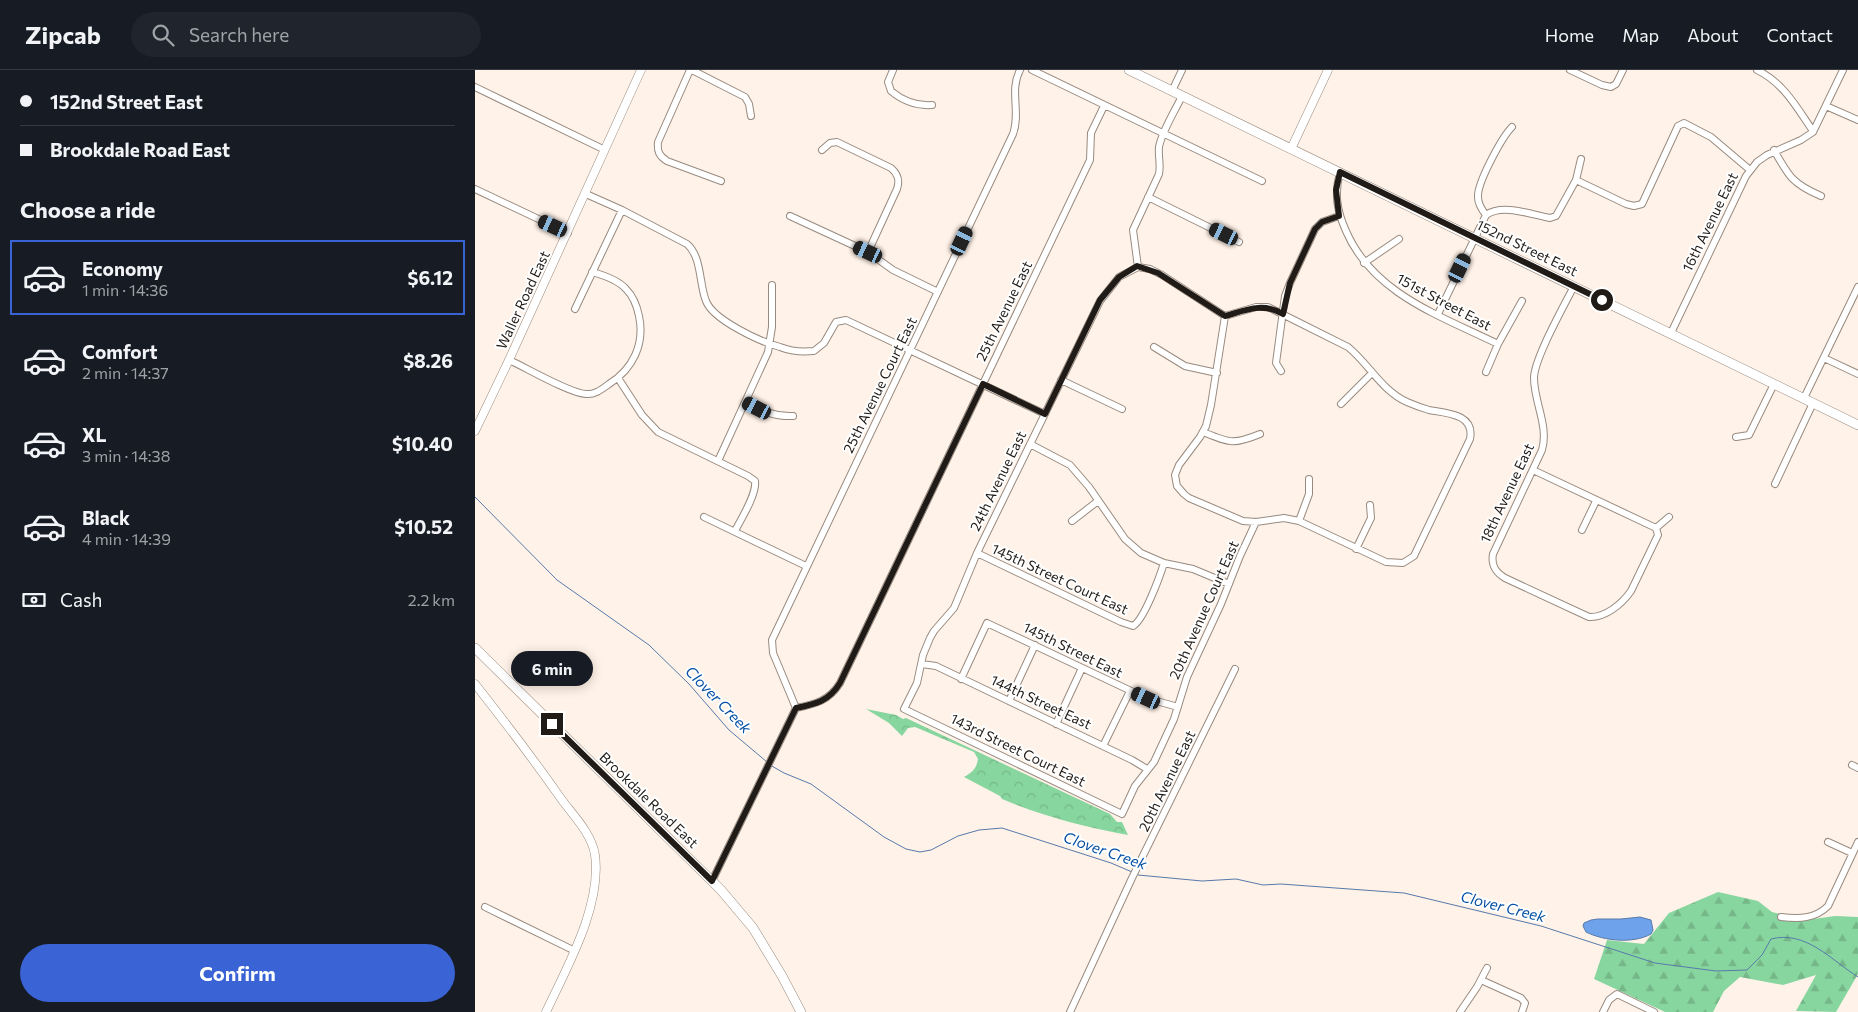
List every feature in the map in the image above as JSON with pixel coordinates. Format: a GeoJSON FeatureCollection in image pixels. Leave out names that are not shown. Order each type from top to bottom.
{"type":"FeatureCollection","features":[{"type":"Feature","properties":{"kind":"main road","name":"152nd Street East"},"geometry":{"type":"LineString","coordinates":[[1129,70],[1858,425]]}},
{"type":"Feature","properties":{"kind":"main road","name":"Brookdale Road East"},"geometry":{"type":"LineString","coordinates":[[475,648],[712,881],[753,928],[801,1012]]}},
{"type":"Feature","properties":{"kind":"street","name":"Waller Road East"},"geometry":{"type":"LineString","coordinates":[[475,431],[586,194],[641,70]]}},
{"type":"Feature","properties":{"kind":"street"},"geometry":{"type":"LineString","coordinates":[[721,181],[667,161],[659,153],[658,142],[691,70],[745,97],[749,104],[751,116]]}},
{"type":"Feature","properties":{"kind":"street"},"geometry":{"type":"LineString","coordinates":[[893,70],[888,86],[894,94],[915,104],[922,106],[931,105]]}},
{"type":"Feature","properties":{"kind":"street","name":"25th Avenue Court East"},"geometry":{"type":"LineString","coordinates":[[796,708],[771,644],[806,566],[1013,134],[1017,115],[1014,89],[1020,70]]}},
{"type":"Feature","properties":{"kind":"street"},"geometry":{"type":"LineString","coordinates":[[1032,70],[1262,181]]}},
{"type":"Feature","properties":{"kind":"street"},"geometry":{"type":"LineString","coordinates":[[1172,91],[1181,70]]}},
{"type":"Feature","properties":{"kind":"street"},"geometry":{"type":"LineString","coordinates":[[1291,149],[1328,70]]}},
{"type":"Feature","properties":{"kind":"street"},"geometry":{"type":"LineString","coordinates":[[1570,70],[1597,83],[1611,87],[1616,84],[1623,70]]}},
{"type":"Feature","properties":{"kind":"street"},"geometry":{"type":"LineString","coordinates":[[1757,70],[1771,77],[1783,89],[1813,131],[1843,70]]}},
{"type":"Feature","properties":{"kind":"street"},"geometry":{"type":"LineString","coordinates":[[475,87],[605,150]]}},
{"type":"Feature","properties":{"kind":"street"},"geometry":{"type":"LineString","coordinates":[[1182,96],[1164,134],[1159,150],[1161,168],[1133,230],[1137,266],[1158,273],[1225,316],[1262,306],[1283,314],[1348,348],[1357,355],[1384,386],[1401,399],[1422,408],[1452,413],[1461,417],[1466,422],[1471,432],[1469,443],[1414,556],[1403,563],[1386,562],[1299,521],[1284,518],[1256,522],[1243,521],[1184,494],[1176,481],[1177,470],[1203,432],[1211,405],[1225,316]]}},
{"type":"Feature","properties":{"kind":"street","name":"25th Avenue East"},"geometry":{"type":"LineString","coordinates":[[796,708],[826,700],[833,694],[840,683],[1090,160],[1091,133],[1104,106]]}},
{"type":"Feature","properties":{"kind":"street"},"geometry":{"type":"LineString","coordinates":[[1826,106],[1858,120]]}},
{"type":"Feature","properties":{"kind":"street"},"geometry":{"type":"LineString","coordinates":[[1576,180],[1626,204],[1634,206],[1642,204],[1678,126],[1681,124],[1686,124],[1711,137],[1750,170]]}},
{"type":"Feature","properties":{"kind":"street"},"geometry":{"type":"LineString","coordinates":[[1486,215],[1479,202],[1479,190],[1503,138],[1512,127]]}},
{"type":"Feature","properties":{"kind":"street","name":"16th Avenue East"},"geometry":{"type":"LineString","coordinates":[[1671,334],[1750,170],[1757,162],[1774,150],[1806,138],[1813,131]]}},
{"type":"Feature","properties":{"kind":"street"},"geometry":{"type":"LineString","coordinates":[[822,150],[830,143],[837,142],[891,168],[897,174],[897,189],[868,252]]}},
{"type":"Feature","properties":{"kind":"street"},"geometry":{"type":"LineString","coordinates":[[1774,150],[1792,180],[1821,196]]}},
{"type":"Feature","properties":{"kind":"street"},"geometry":{"type":"LineString","coordinates":[[1438,314],[1486,215],[1503,210],[1554,217],[1559,212],[1576,180],[1581,159]]}},
{"type":"Feature","properties":{"kind":"street","name":"151st Street East"},"geometry":{"type":"LineString","coordinates":[[1340,172],[1336,190],[1339,216],[1352,245],[1364,263],[1376,276],[1409,300],[1498,344]]}},
{"type":"Feature","properties":{"kind":"street"},"geometry":{"type":"LineString","coordinates":[[475,189],[568,233]]}},
{"type":"Feature","properties":{"kind":"street"},"geometry":{"type":"LineString","coordinates":[[586,194],[681,239],[692,248],[710,310],[723,321],[781,348],[815,351],[821,347],[833,324],[840,320],[846,320],[1045,414]]}},
{"type":"Feature","properties":{"kind":"street"},"geometry":{"type":"LineString","coordinates":[[1148,197],[1239,242]]}},
{"type":"Feature","properties":{"kind":"street"},"geometry":{"type":"LineString","coordinates":[[575,309],[622,210]]}},
{"type":"Feature","properties":{"kind":"street"},"geometry":{"type":"LineString","coordinates":[[790,216],[868,252],[893,270],[938,292]]}},
{"type":"Feature","properties":{"kind":"street"},"geometry":{"type":"LineString","coordinates":[[1281,371],[1276,363],[1283,314],[1290,283],[1315,229],[1322,222],[1339,216]]}},
{"type":"Feature","properties":{"kind":"street"},"geometry":{"type":"LineString","coordinates":[[1364,263],[1399,239]]}},
{"type":"Feature","properties":{"kind":"street","name":"24th Avenue East"},"geometry":{"type":"LineString","coordinates":[[904,709],[917,683],[930,638],[954,608],[977,554],[1100,300],[1113,282],[1137,266]]}},
{"type":"Feature","properties":{"kind":"street"},"geometry":{"type":"LineString","coordinates":[[509,360],[581,394],[593,394],[616,380],[628,368],[640,344],[642,332],[638,312],[630,294],[622,285],[592,272]]}},
{"type":"Feature","properties":{"kind":"street"},"geometry":{"type":"LineString","coordinates":[[718,461],[763,364],[770,343],[772,285]]}},
{"type":"Feature","properties":{"kind":"street","name":"18th Avenue East"},"geometry":{"type":"LineString","coordinates":[[1574,286],[1534,375],[1544,444],[1493,554],[1492,561],[1495,569],[1505,578],[1589,617],[1595,617],[1605,614],[1628,595],[1658,534],[1656,528]]}},
{"type":"Feature","properties":{"kind":"street"},"geometry":{"type":"LineString","coordinates":[[1775,484],[1824,358],[1858,287]]}},
{"type":"Feature","properties":{"kind":"street"},"geometry":{"type":"LineString","coordinates":[[1486,372],[1498,344],[1522,301]]}},
{"type":"Feature","properties":{"kind":"street"},"geometry":{"type":"LineString","coordinates":[[1154,347],[1185,366],[1217,373]]}},
{"type":"Feature","properties":{"kind":"street"},"geometry":{"type":"LineString","coordinates":[[1824,358],[1858,374]]}},
{"type":"Feature","properties":{"kind":"street"},"geometry":{"type":"LineString","coordinates":[[1341,404],[1372,373]]}},
{"type":"Feature","properties":{"kind":"street"},"geometry":{"type":"LineString","coordinates":[[616,380],[655,429],[748,476],[755,482],[752,495],[735,531]]}},
{"type":"Feature","properties":{"kind":"street"},"geometry":{"type":"LineString","coordinates":[[1061,380],[1122,409]]}},
{"type":"Feature","properties":{"kind":"street"},"geometry":{"type":"LineString","coordinates":[[1736,437],[1749,435],[1774,384]]}},
{"type":"Feature","properties":{"kind":"street"},"geometry":{"type":"LineString","coordinates":[[746,402],[774,415],[781,417],[793,416]]}},
{"type":"Feature","properties":{"kind":"street"},"geometry":{"type":"LineString","coordinates":[[1203,432],[1230,442],[1241,441],[1259,434]]}},
{"type":"Feature","properties":{"kind":"street"},"geometry":{"type":"LineString","coordinates":[[1030,444],[1070,465],[1131,545],[1145,555],[1164,563],[1193,569],[1229,584]]}},
{"type":"Feature","properties":{"kind":"street"},"geometry":{"type":"LineString","coordinates":[[1533,470],[1656,528],[1669,517]]}},
{"type":"Feature","properties":{"kind":"street"},"geometry":{"type":"LineString","coordinates":[[1299,521],[1309,494],[1309,480]]}},
{"type":"Feature","properties":{"kind":"street"},"geometry":{"type":"LineString","coordinates":[[1072,521],[1098,501]]}},
{"type":"Feature","properties":{"kind":"street"},"geometry":{"type":"LineString","coordinates":[[1582,530],[1596,501]]}},
{"type":"Feature","properties":{"kind":"street"},"geometry":{"type":"LineString","coordinates":[[1356,549],[1371,518],[1370,505]]}},
{"type":"Feature","properties":{"kind":"street"},"geometry":{"type":"LineString","coordinates":[[704,517],[806,566]]}},
{"type":"Feature","properties":{"kind":"street","name":"20th Avenue Court East"},"geometry":{"type":"LineString","coordinates":[[1122,814],[1135,786],[1158,754],[1174,719],[1187,677],[1256,522]]}},
{"type":"Feature","properties":{"kind":"street","name":"145th Street Court East"},"geometry":{"type":"LineString","coordinates":[[977,554],[1133,626],[1140,620],[1164,563]]}},
{"type":"Feature","properties":{"kind":"street","name":"145th Street East"},"geometry":{"type":"LineString","coordinates":[[961,678],[987,622],[1130,691],[1154,701],[1178,707]]}},
{"type":"Feature","properties":{"kind":"street"},"geometry":{"type":"LineString","coordinates":[[1009,701],[1035,645]]}},
{"type":"Feature","properties":{"kind":"street","name":"144th Street East"},"geometry":{"type":"LineString","coordinates":[[922,664],[936,666],[1147,769]]}},
{"type":"Feature","properties":{"kind":"street"},"geometry":{"type":"LineString","coordinates":[[1056,724],[1082,668]]}},
{"type":"Feature","properties":{"kind":"street","name":"20th Avenue East"},"geometry":{"type":"LineString","coordinates":[[1070,1012],[1235,669]]}},
{"type":"Feature","properties":{"kind":"street"},"geometry":{"type":"LineString","coordinates":[[475,684],[530,755],[581,827],[594,849],[596,868],[586,924],[546,1012]]}},
{"type":"Feature","properties":{"kind":"street"},"geometry":{"type":"LineString","coordinates":[[1103,746],[1130,691]]}},
{"type":"Feature","properties":{"kind":"street"},"geometry":{"type":"LineString","coordinates":[[712,881],[796,708]]}},
{"type":"Feature","properties":{"kind":"street","name":"143rd Street Court East"},"geometry":{"type":"LineString","coordinates":[[904,709],[1122,814]]}},
{"type":"Feature","properties":{"kind":"street"},"geometry":{"type":"LineString","coordinates":[[1828,842],[1852,853]]}},
{"type":"Feature","properties":{"kind":"street"},"geometry":{"type":"LineString","coordinates":[[1781,916],[1800,918],[1822,912],[1828,906],[1858,842]]}},
{"type":"Feature","properties":{"kind":"street"},"geometry":{"type":"LineString","coordinates":[[485,907],[575,951]]}},
{"type":"Feature","properties":{"kind":"street"},"geometry":{"type":"LineString","coordinates":[[1460,1012],[1487,968]]}},
{"type":"Feature","properties":{"kind":"street"},"geometry":{"type":"LineString","coordinates":[[1481,980],[1521,998],[1525,1003],[1522,1012]]}},
{"type":"Feature","properties":{"kind":"street"},"geometry":{"type":"LineString","coordinates":[[1603,1012],[1614,995],[1622,996],[1654,1012]]}},
{"type":"Feature","properties":{"kind":"green space"},"geometry":{"type":"Polygon","coordinates":[[[866,709],[896,715],[903,719],[906,718],[1110,814],[1117,822],[1122,822],[1128,835],[1064,820],[1002,799],[1000,796],[964,777],[976,766],[978,759],[974,752],[915,727],[908,728],[902,736],[889,723],[866,709]]]}},
{"type":"Feature","properties":{"kind":"green space"},"geometry":{"type":"Polygon","coordinates":[[[1718,892],[1758,901],[1772,912],[1806,920],[1835,916],[1858,917],[1858,974],[1836,1012],[1796,1011],[1816,975],[1783,985],[1740,977],[1724,991],[1713,1012],[1665,1012],[1594,979],[1607,940],[1644,944],[1669,913],[1718,892]]]}},
{"type":"Feature","properties":{"kind":"water"},"geometry":{"type":"Polygon","coordinates":[[[1640,917],[1651,920],[1653,930],[1651,934],[1636,939],[1601,938],[1586,932],[1583,926],[1584,923],[1591,920],[1640,917]]]}},
{"type":"Feature","properties":{"kind":"waterway","name":"Clover Creek"},"geometry":{"type":"LineString","coordinates":[[475,497],[557,580],[649,645],[689,684],[729,730],[767,762]]}},
{"type":"Feature","properties":{"kind":"waterway","name":"Clover Creek"},"geometry":{"type":"LineString","coordinates":[[770,765],[811,784],[884,837],[906,849],[920,852],[931,850],[958,836],[979,830],[1002,828],[1111,863],[1132,872]]}},
{"type":"Feature","properties":{"kind":"waterway","name":"Clover Creek"},"geometry":{"type":"LineString","coordinates":[[1138,875],[1202,881],[1236,879],[1263,885],[1281,884],[1404,893],[1541,926],[1655,963],[1716,971],[1747,970],[1762,955],[1771,939],[1784,937],[1796,939],[1817,948],[1858,977]]}},
{"type":"Feature","properties":{"kind":"route"},"geometry":{"type":"LineString","coordinates":[[552,724],[712,881],[796,708],[826,700],[833,694],[840,683],[983,384],[1045,414],[1100,300],[1119,277],[1137,266],[1158,273],[1225,316],[1262,306],[1277,310],[1283,314],[1285,296],[1315,229],[1322,222],[1339,216],[1336,190],[1340,172],[1602,300]]}}]}
